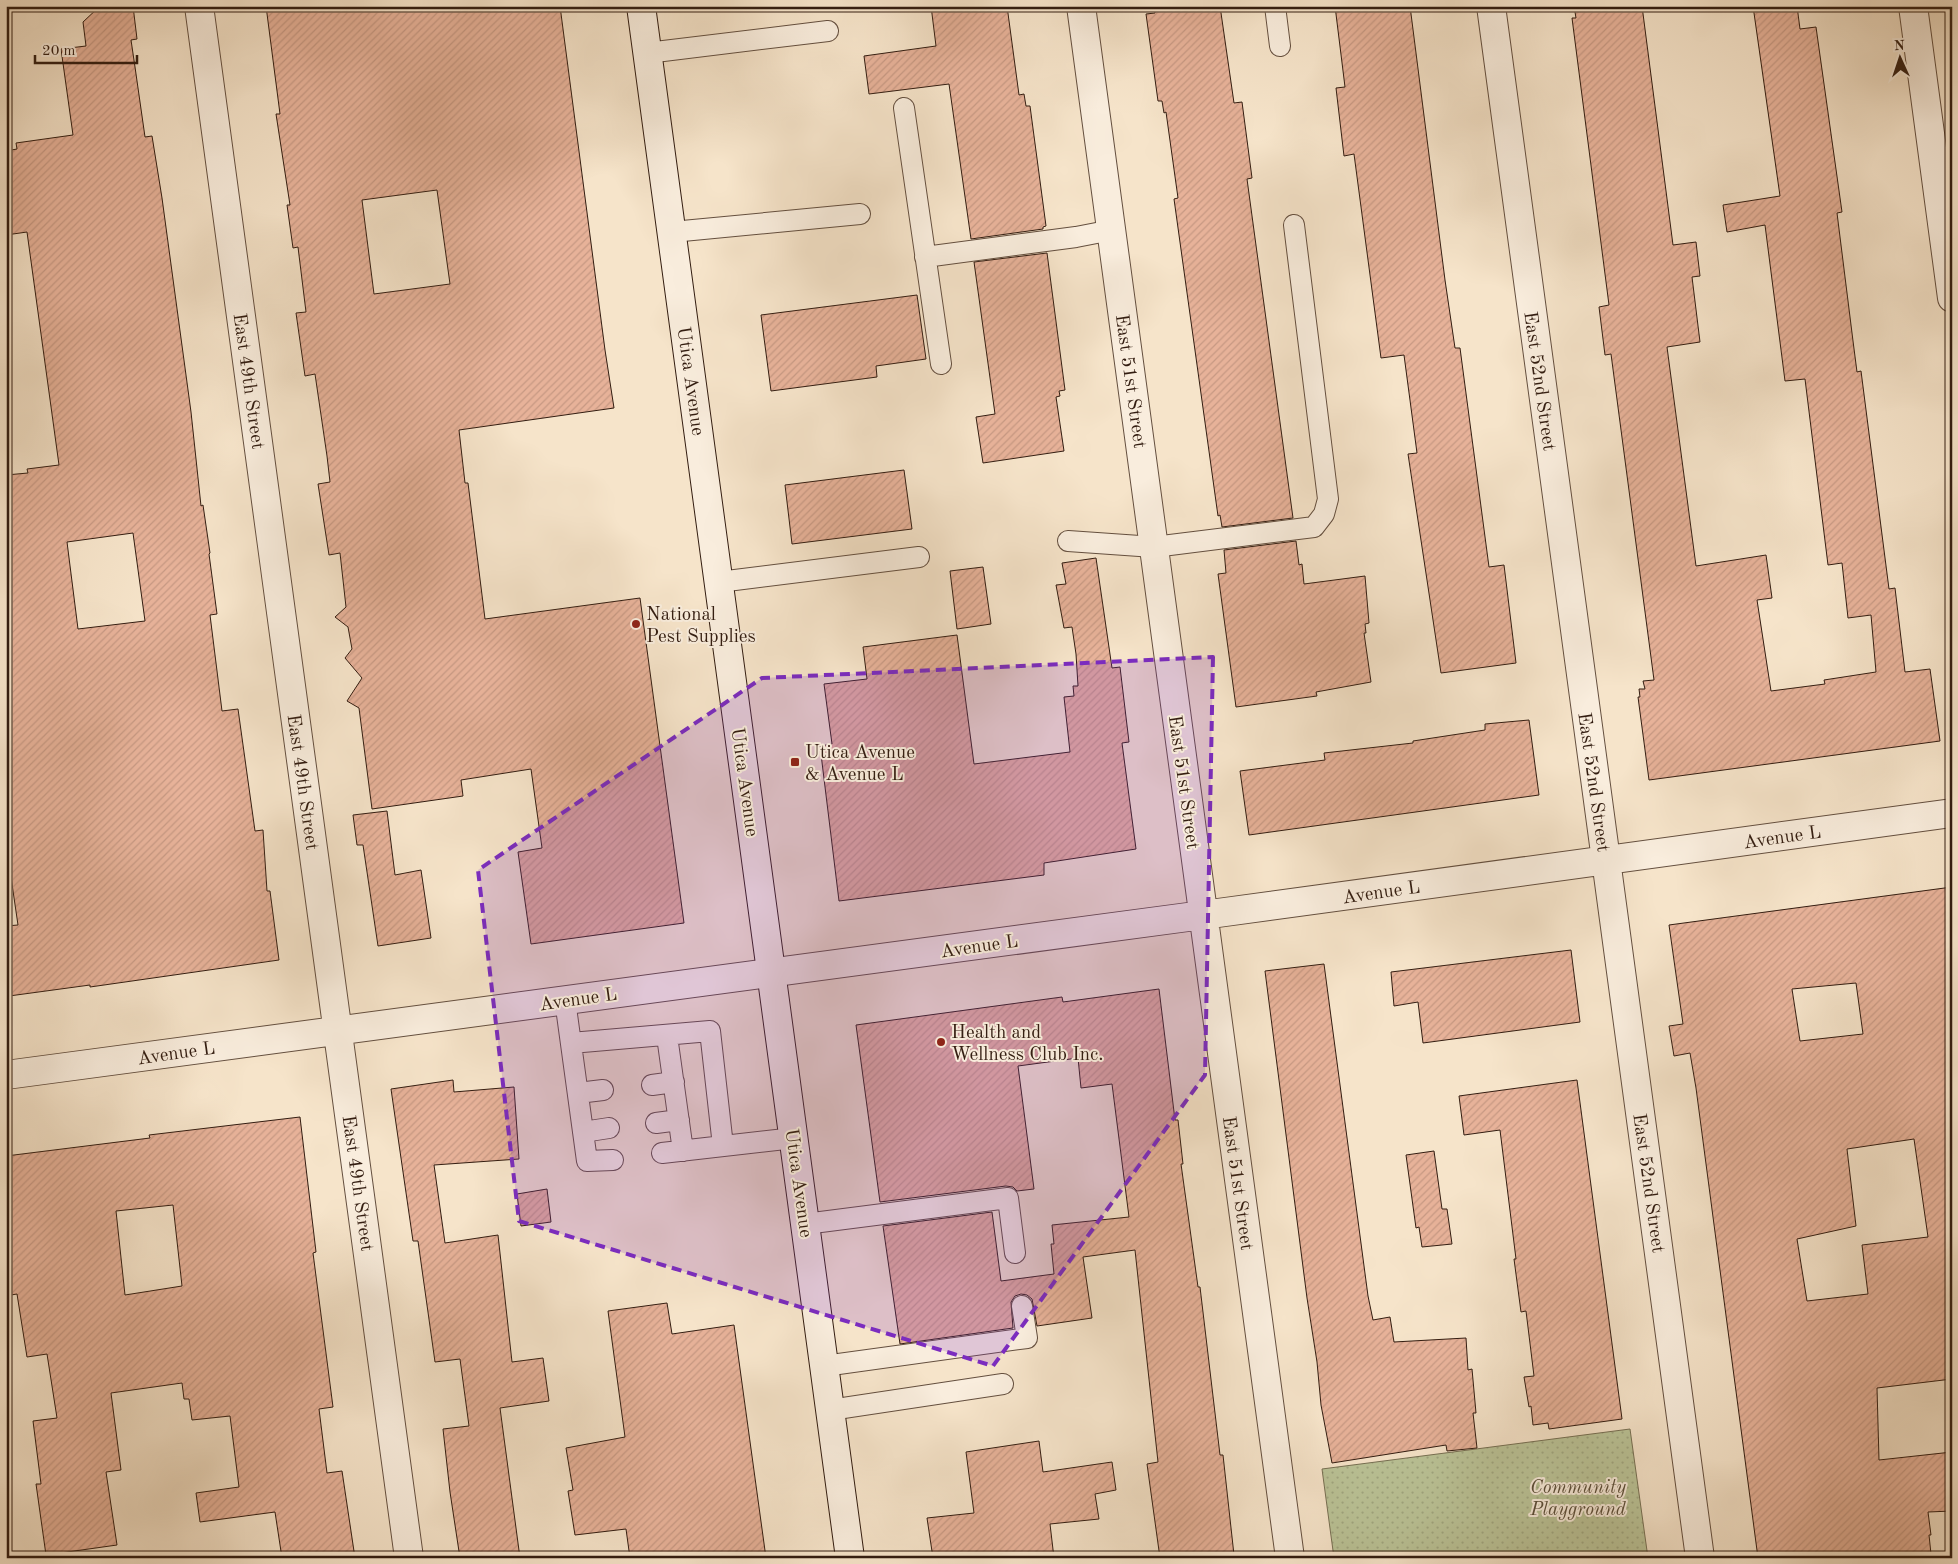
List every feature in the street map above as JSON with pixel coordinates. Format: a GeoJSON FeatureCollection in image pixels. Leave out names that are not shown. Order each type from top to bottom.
{"type":"FeatureCollection","features":[{"type":"Feature","properties":{"kind":"street","name":"East 49th Street"},"geometry":{"type":"LineString","coordinates":[[199,6],[409,1558]]}},
{"type":"Feature","properties":{"kind":"street","name":"Utica Avenue"},"geometry":{"type":"LineString","coordinates":[[641,6],[850,1558]]}},
{"type":"Feature","properties":{"kind":"street","name":"East 51st Street"},"geometry":{"type":"LineString","coordinates":[[1082,6],[1290,1558]]}},
{"type":"Feature","properties":{"kind":"street","name":"East 52nd Street"},"geometry":{"type":"LineString","coordinates":[[1491,6],[1700,1558]]}},
{"type":"Feature","properties":{"kind":"street"},"geometry":{"type":"LineString","coordinates":[[1913,6],[1952,298]]}},
{"type":"Feature","properties":{"kind":"street","name":"Avenue L"},"geometry":{"type":"LineString","coordinates":[[6,1075],[1952,813]]}},
{"type":"Feature","properties":{"kind":"lane"},"geometry":{"type":"LineString","coordinates":[[1275,6],[1280,46]]}},
{"type":"Feature","properties":{"kind":"lane"},"geometry":{"type":"LineString","coordinates":[[647,53],[828,31]]}},
{"type":"Feature","properties":{"kind":"lane"},"geometry":{"type":"LineString","coordinates":[[904,108],[941,364]]}},
{"type":"Feature","properties":{"kind":"lane"},"geometry":{"type":"LineString","coordinates":[[672,232],[860,214]]}},
{"type":"Feature","properties":{"kind":"lane"},"geometry":{"type":"LineString","coordinates":[[1068,541],[1154,547],[1314,527],[1324,514],[1328,499],[1294,225]]}},
{"type":"Feature","properties":{"kind":"lane"},"geometry":{"type":"LineString","coordinates":[[925,256],[1076,237],[1112,230]]}},
{"type":"Feature","properties":{"kind":"lane"},"geometry":{"type":"LineString","coordinates":[[719,582],[919,557]]}},
{"type":"Feature","properties":{"kind":"lane"},"geometry":{"type":"LineString","coordinates":[[565,1000],[587,1162],[613,1160]]}},
{"type":"Feature","properties":{"kind":"lane"},"geometry":{"type":"LineString","coordinates":[[571,1043],[710,1031],[723,1146]]}},
{"type":"Feature","properties":{"kind":"lane"},"geometry":{"type":"LineString","coordinates":[[667,1036],[683,1151]]}},
{"type":"Feature","properties":{"kind":"lane"},"geometry":{"type":"LineString","coordinates":[[652,1085],[674,1082]]}},
{"type":"Feature","properties":{"kind":"lane"},"geometry":{"type":"LineString","coordinates":[[578,1093],[603,1090]]}},
{"type":"Feature","properties":{"kind":"lane"},"geometry":{"type":"LineString","coordinates":[[656,1123],[679,1120]]}},
{"type":"Feature","properties":{"kind":"lane"},"geometry":{"type":"LineString","coordinates":[[583,1132],[609,1128]]}},
{"type":"Feature","properties":{"kind":"lane"},"geometry":{"type":"LineString","coordinates":[[662,1153],[794,1138]]}},
{"type":"Feature","properties":{"kind":"lane"},"geometry":{"type":"LineString","coordinates":[[805,1224],[1008,1198],[1015,1253]]}},
{"type":"Feature","properties":{"kind":"lane"},"geometry":{"type":"LineString","coordinates":[[824,1366],[1027,1338],[1022,1306]]}},
{"type":"Feature","properties":{"kind":"lane"},"geometry":{"type":"LineString","coordinates":[[830,1410],[1004,1384]]}},
{"type":"Feature","properties":{"kind":"highlighted area"},"geometry":{"type":"Polygon","coordinates":[[[1213,657],[1205,1075],[993,1366],[519,1221],[478,870],[762,678],[1213,657]]]}},
{"type":"Feature","properties":{"kind":"green space","name":"Community Playground"},"geometry":{"type":"Polygon","coordinates":[[[1630,1429],[1648,1558],[1334,1558],[1322,1469],[1630,1429]]]}},
{"type":"Feature","properties":{"kind":"building"},"geometry":{"type":"Polygon","coordinates":[[[100,6],[133,6],[137,39],[131,40],[145,137],[152,136],[162,198],[191,412],[201,506],[203,505],[210,553],[217,614],[210,615],[222,711],[238,709],[255,831],[263,830],[267,891],[270,891],[279,960],[90,987],[90,985],[9,996],[6,978],[6,926],[18,925],[6,843],[6,475],[28,473],[27,469],[59,465],[27,232],[6,235],[6,151],[17,149],[16,143],[73,135],[61,49],[86,46],[83,22],[100,6]],[[133,533],[67,542],[78,629],[145,621],[133,533]]]}},
{"type":"Feature","properties":{"kind":"building"},"geometry":{"type":"Polygon","coordinates":[[[266,6],[560,6],[614,408],[459,430],[465,483],[468,483],[485,619],[640,598],[684,923],[531,944],[518,852],[542,848],[531,769],[461,780],[463,796],[372,809],[359,708],[347,701],[362,678],[345,658],[352,649],[348,627],[335,617],[346,607],[340,553],[329,555],[318,484],[330,482],[315,374],[305,376],[296,313],[306,312],[298,247],[293,248],[287,205],[290,205],[276,114],[280,114],[266,6]],[[437,190],[362,200],[374,294],[450,284],[437,190]]]}},
{"type":"Feature","properties":{"kind":"building"},"geometry":{"type":"Polygon","coordinates":[[[931,6],[1007,6],[1019,95],[1024,94],[1026,106],[1030,106],[1046,226],[1043,229],[971,239],[949,84],[869,94],[864,56],[936,46],[931,6]]]}},
{"type":"Feature","properties":{"kind":"building"},"geometry":{"type":"Polygon","coordinates":[[[1154,6],[1220,6],[1234,103],[1242,102],[1252,178],[1247,179],[1293,518],[1222,527],[1220,515],[1218,516],[1174,199],[1178,198],[1166,112],[1164,113],[1162,101],[1158,101],[1146,14],[1155,13],[1154,6]]]}},
{"type":"Feature","properties":{"kind":"building"},"geometry":{"type":"Polygon","coordinates":[[[1335,6],[1410,6],[1445,280],[1455,348],[1460,348],[1489,567],[1504,565],[1516,663],[1441,673],[1408,454],[1417,453],[1404,355],[1381,358],[1354,154],[1344,156],[1336,88],[1345,87],[1335,6]]]}},
{"type":"Feature","properties":{"kind":"building"},"geometry":{"type":"Polygon","coordinates":[[[1574,6],[1642,6],[1673,245],[1696,242],[1700,276],[1692,277],[1700,342],[1667,347],[1696,566],[1766,555],[1772,598],[1757,600],[1771,691],[1825,684],[1824,680],[1876,672],[1871,615],[1848,618],[1842,563],[1828,565],[1805,379],[1785,381],[1765,225],[1727,232],[1723,205],[1780,196],[1753,6],[1797,6],[1800,29],[1816,27],[1842,212],[1837,213],[1857,372],[1861,371],[1889,589],[1895,588],[1905,672],[1930,669],[1940,741],[1649,780],[1638,697],[1640,697],[1639,689],[1645,689],[1643,681],[1654,680],[1611,354],[1605,355],[1599,307],[1609,305],[1572,18],[1576,18],[1574,6]]]}},
{"type":"Feature","properties":{"kind":"building"},"geometry":{"type":"Polygon","coordinates":[[[1047,253],[1065,390],[1059,391],[1060,396],[1056,397],[1064,451],[983,463],[976,417],[995,414],[974,262],[1047,253]]]}},
{"type":"Feature","properties":{"kind":"building"},"geometry":{"type":"Polygon","coordinates":[[[917,295],[926,359],[876,366],[877,377],[771,391],[761,315],[917,295]]]}},
{"type":"Feature","properties":{"kind":"building"},"geometry":{"type":"Polygon","coordinates":[[[904,470],[912,529],[792,544],[785,485],[904,470]]]}},
{"type":"Feature","properties":{"kind":"building"},"geometry":{"type":"Polygon","coordinates":[[[1296,541],[1299,565],[1302,564],[1304,584],[1365,576],[1369,623],[1365,624],[1366,633],[1364,633],[1371,682],[1316,692],[1317,696],[1236,707],[1218,574],[1226,573],[1224,550],[1296,541]]]}},
{"type":"Feature","properties":{"kind":"building"},"geometry":{"type":"Polygon","coordinates":[[[1096,558],[1112,668],[1120,667],[1129,742],[1122,743],[1136,849],[1044,863],[1044,875],[839,901],[820,746],[832,744],[824,684],[867,679],[863,647],[957,635],[974,764],[1070,752],[1064,697],[1074,696],[1073,686],[1078,686],[1076,654],[1072,627],[1064,628],[1056,585],[1066,584],[1062,563],[1096,558]]]}},
{"type":"Feature","properties":{"kind":"building"},"geometry":{"type":"Polygon","coordinates":[[[983,567],[991,624],[957,629],[950,571],[983,567]]]}},
{"type":"Feature","properties":{"kind":"building"},"geometry":{"type":"Polygon","coordinates":[[[1529,720],[1539,795],[1249,835],[1240,771],[1325,760],[1324,753],[1413,743],[1413,741],[1485,730],[1485,724],[1529,720]]]}},
{"type":"Feature","properties":{"kind":"building"},"geometry":{"type":"Polygon","coordinates":[[[387,811],[395,875],[421,870],[431,938],[378,946],[363,845],[357,845],[353,815],[387,811]]]}},
{"type":"Feature","properties":{"kind":"building"},"geometry":{"type":"Polygon","coordinates":[[[1952,887],[1952,1379],[1877,1388],[1879,1460],[1952,1452],[1952,1511],[1928,1512],[1931,1554],[1904,1558],[1758,1558],[1696,1088],[1690,1053],[1674,1056],[1669,1026],[1683,1024],[1669,925],[1952,887]],[[1856,983],[1792,989],[1800,1041],[1863,1034],[1856,983]],[[1914,1139],[1847,1149],[1856,1226],[1797,1239],[1807,1301],[1868,1294],[1862,1245],[1928,1237],[1914,1139]]]}},
{"type":"Feature","properties":{"kind":"building"},"geometry":{"type":"Polygon","coordinates":[[[1571,950],[1580,1022],[1423,1043],[1418,1002],[1394,1006],[1391,972],[1571,950]]]}},
{"type":"Feature","properties":{"kind":"building"},"geometry":{"type":"Polygon","coordinates":[[[1324,964],[1368,1296],[1373,1320],[1390,1317],[1394,1342],[1466,1338],[1468,1370],[1472,1369],[1476,1413],[1473,1413],[1477,1448],[1447,1451],[1446,1445],[1332,1463],[1321,1405],[1317,1362],[1265,971],[1324,964]]]}},
{"type":"Feature","properties":{"kind":"building"},"geometry":{"type":"Polygon","coordinates":[[[1159,989],[1175,1120],[1178,1120],[1183,1164],[1181,1164],[1198,1287],[1200,1287],[1220,1455],[1223,1455],[1234,1555],[1209,1558],[1160,1558],[1147,1464],[1158,1462],[1135,1250],[1083,1257],[1092,1318],[1037,1326],[1032,1299],[1027,1295],[1021,1294],[1015,1296],[1011,1302],[1013,1328],[900,1344],[883,1226],[992,1212],[1001,1281],[1054,1274],[1051,1244],[1054,1244],[1052,1225],[1129,1217],[1112,1084],[1081,1088],[1078,1058],[1018,1066],[1034,1189],[1017,1191],[1013,1187],[1006,1186],[880,1202],[856,1025],[1062,997],[1063,1002],[1159,989]]]}},
{"type":"Feature","properties":{"kind":"building"},"geometry":{"type":"Polygon","coordinates":[[[453,1080],[454,1092],[514,1087],[519,1159],[434,1165],[445,1243],[498,1235],[512,1362],[543,1358],[549,1401],[500,1408],[520,1558],[460,1558],[443,1429],[469,1426],[460,1359],[435,1362],[418,1241],[413,1241],[391,1089],[453,1080]]]}},
{"type":"Feature","properties":{"kind":"building"},"geometry":{"type":"Polygon","coordinates":[[[1577,1080],[1622,1419],[1549,1429],[1548,1423],[1533,1425],[1531,1406],[1529,1407],[1524,1377],[1534,1376],[1526,1311],[1521,1312],[1500,1130],[1464,1135],[1459,1096],[1577,1080]]]}},
{"type":"Feature","properties":{"kind":"building"},"geometry":{"type":"Polygon","coordinates":[[[300,1117],[316,1252],[313,1253],[333,1407],[319,1409],[327,1473],[342,1471],[355,1558],[282,1558],[275,1512],[200,1522],[196,1493],[239,1487],[230,1416],[192,1420],[189,1399],[184,1399],[182,1383],[111,1393],[121,1470],[106,1472],[117,1545],[46,1555],[36,1484],[41,1484],[33,1421],[57,1418],[47,1354],[27,1357],[17,1294],[11,1295],[6,1268],[6,1156],[150,1138],[149,1135],[300,1117]],[[173,1205],[116,1211],[125,1295],[182,1286],[173,1205]]]}},
{"type":"Feature","properties":{"kind":"building"},"geometry":{"type":"Polygon","coordinates":[[[1434,1151],[1442,1209],[1447,1209],[1452,1244],[1422,1247],[1419,1227],[1416,1228],[1406,1155],[1434,1151]]]}},
{"type":"Feature","properties":{"kind":"building"},"geometry":{"type":"Polygon","coordinates":[[[547,1189],[551,1222],[521,1226],[517,1194],[547,1189]]]}},
{"type":"Feature","properties":{"kind":"building"},"geometry":{"type":"Polygon","coordinates":[[[667,1303],[672,1334],[734,1325],[766,1558],[630,1558],[626,1529],[575,1535],[568,1491],[573,1490],[566,1448],[625,1437],[608,1311],[667,1303]]]}},
{"type":"Feature","properties":{"kind":"building"},"geometry":{"type":"Polygon","coordinates":[[[1039,1441],[1043,1472],[1112,1462],[1116,1490],[1095,1494],[1099,1519],[1050,1524],[1054,1558],[933,1558],[927,1518],[974,1513],[966,1452],[1039,1441]]]}},
{"type":"Feature","properties":{"kind":"place","name":"National Pest Supplies"},"geometry":{"type":"Point","coordinates":[636,624]}},
{"type":"Feature","properties":{"kind":"place","name":"Utica Avenue & Avenue L"},"geometry":{"type":"Point","coordinates":[795,762]}},
{"type":"Feature","properties":{"kind":"place","name":"Health and Wellness Club Inc."},"geometry":{"type":"Point","coordinates":[941,1042]}}]}
